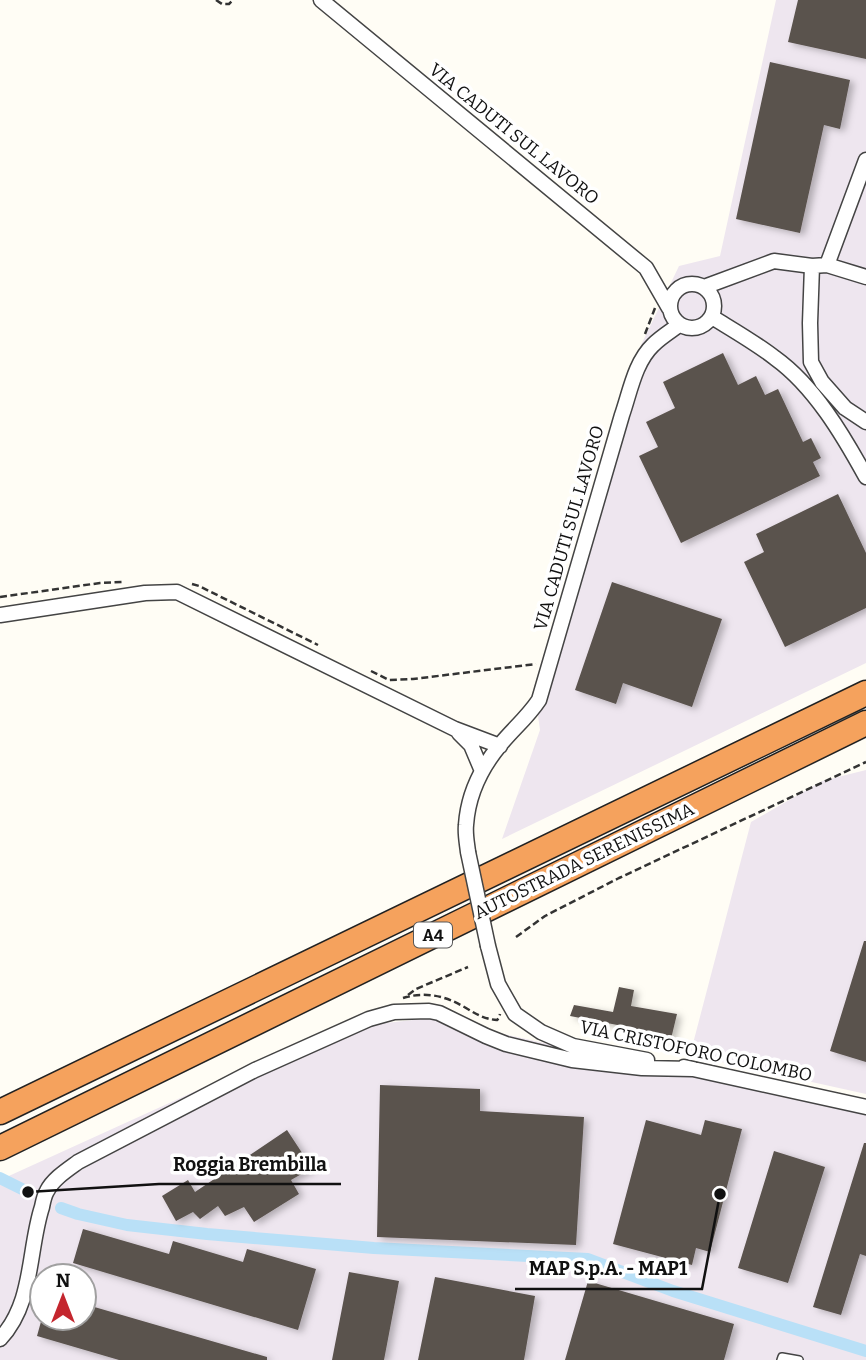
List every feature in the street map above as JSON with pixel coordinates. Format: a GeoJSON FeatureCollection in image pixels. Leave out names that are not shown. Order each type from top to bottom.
{"type":"FeatureCollection","features":[{"type":"Feature","properties":{"kind":"highway","name":"AUTOSTRADA SERENISSIMA"},"geometry":{"type":"LineString","coordinates":[[0,1112],[866,692]]}},
{"type":"Feature","properties":{"kind":"highway","name":"AUTOSTRADA SERENISSIMA"},"geometry":{"type":"LineString","coordinates":[[0,1148],[866,723]]}},
{"type":"Feature","properties":{"kind":"street","name":"VIA CADUTI SUL LAVORO"},"geometry":{"type":"LineString","coordinates":[[321,0],[646,268],[663,305],[679,325],[646,352],[638,369],[538,700],[530,714],[500,746],[482,771],[470,797],[466,827],[468,852]]}},
{"type":"Feature","properties":{"kind":"street"},"geometry":{"type":"LineString","coordinates":[[866,160],[819,266],[810,323],[811,362],[822,382],[845,408],[866,422]]}},
{"type":"Feature","properties":{"kind":"street"},"geometry":{"type":"LineString","coordinates":[[704,287],[774,261],[819,266],[866,276]]}},
{"type":"Feature","properties":{"kind":"street"},"geometry":{"type":"LineString","coordinates":[[663,305],[684,285],[698,284],[713,297],[712,317],[701,327],[686,328],[679,325]]}},
{"type":"Feature","properties":{"kind":"street"},"geometry":{"type":"LineString","coordinates":[[712,317],[777,358],[801,382],[834,421],[866,477]]}},
{"type":"Feature","properties":{"kind":"street"},"geometry":{"type":"LineString","coordinates":[[0,615],[145,593],[177,592],[455,729],[500,746]]}},
{"type":"Feature","properties":{"kind":"street"},"geometry":{"type":"LineString","coordinates":[[455,729],[471,745],[482,771]]}},
{"type":"Feature","properties":{"kind":"street","name":"VIA CRISTOFORO COLOMBO"},"geometry":{"type":"LineString","coordinates":[[468,852],[498,984],[515,1014],[541,1032],[573,1046],[866,1107]]}},
{"type":"Feature","properties":{"kind":"street"},"geometry":{"type":"LineString","coordinates":[[0,1339],[9,1329],[23,1300],[31,1270],[37,1224],[47,1191],[59,1176],[78,1162],[255,1070],[369,1019],[394,1012],[429,1011],[453,1019],[506,1044],[572,1060],[642,1068],[693,1069]]}},
{"type":"Feature","properties":{"kind":"lane"},"geometry":{"type":"LineString","coordinates":[[781,1360],[782,1357],[799,1360]]}},
{"type":"Feature","properties":{"kind":"path"},"geometry":{"type":"LineString","coordinates":[[216,0],[222,5],[233,0]]}},
{"type":"Feature","properties":{"kind":"path"},"geometry":{"type":"LineString","coordinates":[[643,338],[663,305]]}},
{"type":"Feature","properties":{"kind":"path"},"geometry":{"type":"LineString","coordinates":[[516,937],[545,916],[866,762]]}},
{"type":"Feature","properties":{"kind":"path"},"geometry":{"type":"LineString","coordinates":[[405,996],[468,967]]}},
{"type":"Feature","properties":{"kind":"shaded area"},"geometry":{"type":"Polygon","coordinates":[[[776,0],[866,0],[866,663],[502,839],[540,730],[534,687],[630,368],[679,266],[720,256],[776,0]]]}},
{"type":"Feature","properties":{"kind":"shaded area"},"geometry":{"type":"Polygon","coordinates":[[[866,770],[866,1094],[690,1055],[751,822],[822,781],[866,770]]]}},
{"type":"Feature","properties":{"kind":"shaded area"},"geometry":{"type":"Polygon","coordinates":[[[431,1018],[866,1114],[866,1360],[0,1360],[0,1180],[332,1029],[431,1018]]]}},
{"type":"Feature","properties":{"kind":"building"},"geometry":{"type":"Polygon","coordinates":[[[798,0],[866,0],[866,59],[788,42],[798,0]]]}},
{"type":"Feature","properties":{"kind":"building"},"geometry":{"type":"Polygon","coordinates":[[[770,62],[850,80],[840,129],[824,125],[800,233],[736,219],[770,62]]]}},
{"type":"Feature","properties":{"kind":"building"},"geometry":{"type":"Polygon","coordinates":[[[723,353],[738,385],[756,376],[765,395],[778,389],[803,442],[811,438],[821,458],[813,462],[820,476],[681,543],[639,456],[658,447],[646,422],[675,408],[663,382],[723,353]]]}},
{"type":"Feature","properties":{"kind":"building"},"geometry":{"type":"Polygon","coordinates":[[[838,494],[866,553],[866,608],[785,647],[744,562],[764,552],[756,534],[838,494]]]}},
{"type":"Feature","properties":{"kind":"building"},"geometry":{"type":"Polygon","coordinates":[[[612,582],[722,619],[692,707],[623,683],[616,704],[575,690],[612,582]]]}},
{"type":"Feature","properties":{"kind":"building"},"geometry":{"type":"Polygon","coordinates":[[[866,941],[866,1062],[830,1051],[866,941]]]}},
{"type":"Feature","properties":{"kind":"building"},"geometry":{"type":"Polygon","coordinates":[[[619,987],[634,990],[631,1006],[677,1014],[671,1039],[627,1029],[628,1027],[570,1016],[574,1005],[613,1012],[619,987]]]}},
{"type":"Feature","properties":{"kind":"building"},"geometry":{"type":"Polygon","coordinates":[[[380,1085],[480,1089],[480,1111],[584,1117],[576,1245],[377,1237],[380,1085]]]}},
{"type":"Feature","properties":{"kind":"building"},"geometry":{"type":"Polygon","coordinates":[[[646,1120],[701,1135],[705,1120],[742,1129],[710,1252],[696,1248],[692,1265],[613,1244],[646,1120]]]}},
{"type":"Feature","properties":{"kind":"building"},"geometry":{"type":"Polygon","coordinates":[[[287,1130],[312,1168],[291,1180],[299,1194],[254,1222],[244,1207],[225,1216],[218,1206],[200,1219],[193,1212],[176,1221],[162,1196],[188,1180],[195,1192],[287,1130]]]}},
{"type":"Feature","properties":{"kind":"building"},"geometry":{"type":"Polygon","coordinates":[[[864,1143],[866,1256],[860,1254],[841,1315],[813,1307],[864,1143]]]}},
{"type":"Feature","properties":{"kind":"building"},"geometry":{"type":"Polygon","coordinates":[[[774,1151],[825,1167],[788,1283],[738,1268],[774,1151]]]}},
{"type":"Feature","properties":{"kind":"building"},"geometry":{"type":"Polygon","coordinates":[[[83,1229],[169,1254],[173,1241],[243,1262],[247,1249],[316,1269],[298,1330],[98,1270],[98,1262],[73,1262],[83,1229]]]}},
{"type":"Feature","properties":{"kind":"building"},"geometry":{"type":"Polygon","coordinates":[[[349,1272],[399,1281],[384,1360],[332,1360],[349,1272]]]}},
{"type":"Feature","properties":{"kind":"building"},"geometry":{"type":"Polygon","coordinates":[[[435,1277],[535,1296],[524,1360],[418,1360],[435,1277]]]}},
{"type":"Feature","properties":{"kind":"building"},"geometry":{"type":"Polygon","coordinates":[[[588,1281],[734,1324],[724,1360],[565,1360],[588,1281]]]}},
{"type":"Feature","properties":{"kind":"building"},"geometry":{"type":"Polygon","coordinates":[[[98,1308],[267,1357],[267,1360],[119,1360],[37,1336],[38,1332],[98,1332],[98,1308]]]}},
{"type":"Feature","properties":{"kind":"waterway"},"geometry":{"type":"LineString","coordinates":[[0,1178],[28,1192]]}},
{"type":"Feature","properties":{"kind":"waterway"},"geometry":{"type":"LineString","coordinates":[[61,1208],[127,1225],[207,1234],[374,1248],[588,1259],[673,1291],[866,1351]]}},
{"type":"Feature","properties":{"kind":"place","name":"Roggia Brembilla"},"geometry":{"type":"Point","coordinates":[28,1192]}},
{"type":"Feature","properties":{"kind":"place","name":"MAP S.p.A. - MAP1"},"geometry":{"type":"Point","coordinates":[720,1194]}}]}
